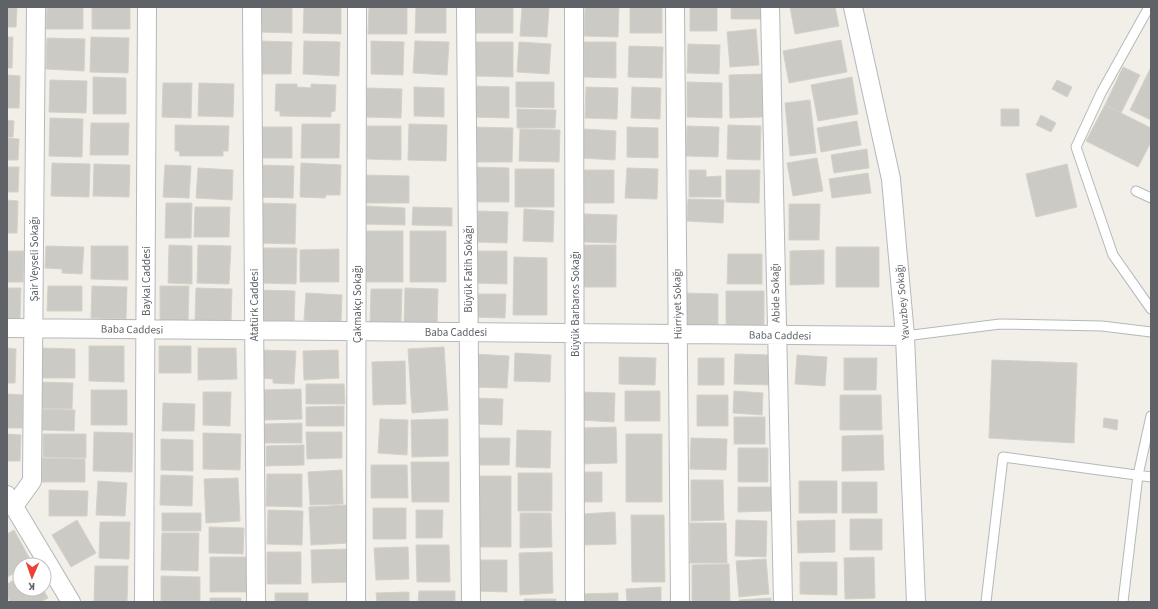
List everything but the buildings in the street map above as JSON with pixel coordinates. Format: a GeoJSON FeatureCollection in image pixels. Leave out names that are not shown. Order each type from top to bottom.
{"type":"FeatureCollection","features":[{"type":"Feature","properties":{"kind":"street","name":"Şair Veyseli Sokağı"},"geometry":{"type":"LineString","coordinates":[[11,500],[32,481],[36,7]]}},
{"type":"Feature","properties":{"kind":"street","name":"Baykal Caddesi"},"geometry":{"type":"LineString","coordinates":[[144,602],[146,7]]}},
{"type":"Feature","properties":{"kind":"street","name":"Atatürk Caddesi"},"geometry":{"type":"LineString","coordinates":[[252,7],[256,602]]}},
{"type":"Feature","properties":{"kind":"street","name":"Çakmakçı Sokağı"},"geometry":{"type":"LineString","coordinates":[[356,602],[357,7]]}},
{"type":"Feature","properties":{"kind":"street","name":"Büyük Fatih Sokağı"},"geometry":{"type":"LineString","coordinates":[[466,7],[471,602]]}},
{"type":"Feature","properties":{"kind":"street","name":"Büyük Barbaros Sokağı"},"geometry":{"type":"LineString","coordinates":[[574,7],[576,602]]}},
{"type":"Feature","properties":{"kind":"street","name":"Hürriyet Sokağı"},"geometry":{"type":"LineString","coordinates":[[674,7],[680,602]]}},
{"type":"Feature","properties":{"kind":"street","name":"Abide Sokağı"},"geometry":{"type":"LineString","coordinates":[[770,7],[782,602]]}},
{"type":"Feature","properties":{"kind":"street","name":"Yavuzbey Sokağı"},"geometry":{"type":"LineString","coordinates":[[853,7],[892,179],[905,336],[916,602]]}},
{"type":"Feature","properties":{"kind":"street","name":"Baba Caddesi"},"geometry":{"type":"LineString","coordinates":[[7,328],[905,336]]}},
{"type":"Feature","properties":{"kind":"street"},"geometry":{"type":"LineString","coordinates":[[11,500],[71,602]]}},
{"type":"Feature","properties":{"kind":"lane"},"geometry":{"type":"LineString","coordinates":[[1149,7],[1101,93],[1076,147],[1113,254],[1151,309]]}},
{"type":"Feature","properties":{"kind":"lane"},"geometry":{"type":"LineString","coordinates":[[1136,191],[1151,198]]}},
{"type":"Feature","properties":{"kind":"lane"},"geometry":{"type":"LineString","coordinates":[[905,336],[1000,324],[1102,326],[1151,332]]}},
{"type":"Feature","properties":{"kind":"lane"},"geometry":{"type":"LineString","coordinates":[[1123,602],[1138,475],[1151,416]]}},
{"type":"Feature","properties":{"kind":"lane"},"geometry":{"type":"LineString","coordinates":[[986,602],[1003,457],[1151,477]]}}]}
